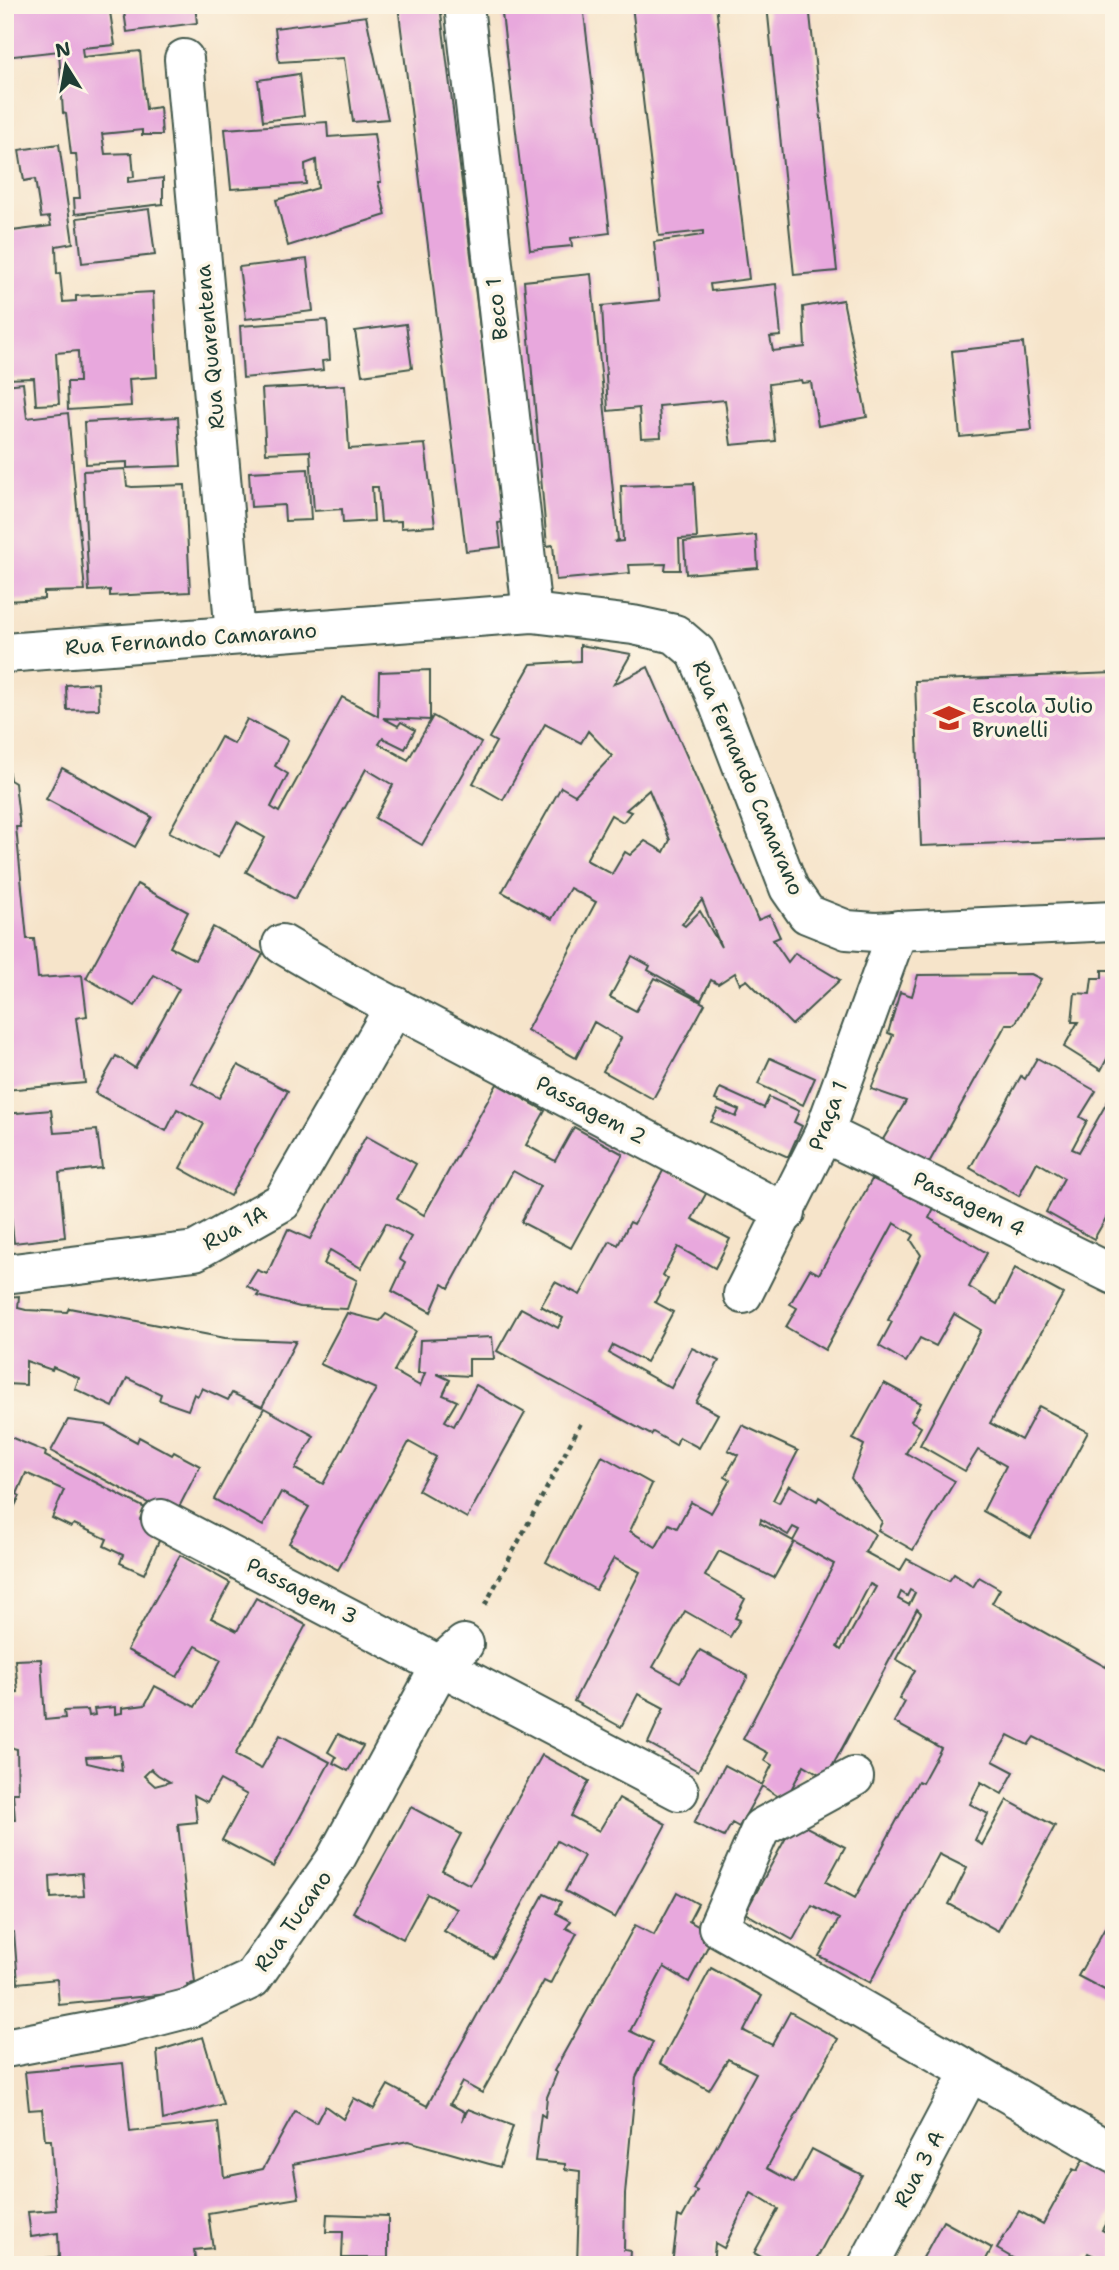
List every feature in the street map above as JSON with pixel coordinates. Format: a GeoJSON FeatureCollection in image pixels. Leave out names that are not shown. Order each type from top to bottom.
{"type":"FeatureCollection","features":[{"type":"Feature","properties":{"kind":"street","name":"Beco 1"},"geometry":{"type":"LineString","coordinates":[[464,5],[532,613]]}},
{"type":"Feature","properties":{"kind":"street","name":"Rua Quarentena"},"geometry":{"type":"LineString","coordinates":[[184,59],[235,635]]}},
{"type":"Feature","properties":{"kind":"street","name":"Rua Fernando Camarano"},"geometry":{"type":"LineString","coordinates":[[5,653],[532,613],[633,625],[675,634],[696,652],[789,888],[807,914],[847,930],[1114,920]]}},
{"type":"Feature","properties":{"kind":"street","name":"Praça 1"},"geometry":{"type":"LineString","coordinates":[[743,1294],[824,1133],[898,930]]}},
{"type":"Feature","properties":{"kind":"street","name":"Passagem 2"},"geometry":{"type":"LineString","coordinates":[[282,944],[786,1213]]}},
{"type":"Feature","properties":{"kind":"street","name":"Rua 1A"},"geometry":{"type":"LineString","coordinates":[[5,1274],[195,1251],[282,1202],[395,1006]]}},
{"type":"Feature","properties":{"kind":"street","name":"Passagem 4"},"geometry":{"type":"LineString","coordinates":[[824,1133],[1114,1275]]}},
{"type":"Feature","properties":{"kind":"street","name":"Passagem 3"},"geometry":{"type":"LineString","coordinates":[[161,1519],[453,1654],[679,1791]]}},
{"type":"Feature","properties":{"kind":"street","name":"Rua Tucano"},"geometry":{"type":"LineString","coordinates":[[5,2048],[120,2026],[190,2008],[252,1979],[335,1860],[453,1654]]}},
{"type":"Feature","properties":{"kind":"street"},"geometry":{"type":"LineString","coordinates":[[853,1777],[761,1828],[718,1927],[969,2074],[1114,2154]]}},
{"type":"Feature","properties":{"kind":"street","name":"Rua 3 A"},"geometry":{"type":"LineString","coordinates":[[868,2265],[969,2074]]}},
{"type":"Feature","properties":{"kind":"path"},"geometry":{"type":"LineString","coordinates":[[453,1654],[581,1423]]}},
{"type":"Feature","properties":{"kind":"building"},"geometry":{"type":"Polygon","coordinates":[[[5,5],[109,5],[115,45],[82,48],[83,57],[140,51],[146,109],[160,107],[162,135],[142,135],[142,130],[102,134],[105,154],[132,153],[134,177],[128,178],[128,182],[163,178],[163,204],[75,214],[74,198],[80,198],[76,154],[71,154],[66,114],[63,113],[59,51],[5,57],[5,5]]]}},
{"type":"Feature","properties":{"kind":"building"},"geometry":{"type":"Polygon","coordinates":[[[123,5],[195,5],[197,23],[127,32],[123,5]]]}},
{"type":"Feature","properties":{"kind":"building"},"geometry":{"type":"Polygon","coordinates":[[[398,5],[440,5],[504,522],[498,523],[501,547],[466,551],[398,5]]]}},
{"type":"Feature","properties":{"kind":"building"},"geometry":{"type":"Polygon","coordinates":[[[501,5],[583,5],[610,233],[571,238],[572,246],[530,250],[501,5]]]}},
{"type":"Feature","properties":{"kind":"building"},"geometry":{"type":"Polygon","coordinates":[[[632,5],[716,5],[749,279],[710,284],[711,291],[776,284],[781,336],[770,337],[773,351],[805,347],[803,307],[843,300],[867,417],[818,426],[811,382],[802,383],[801,380],[769,384],[775,441],[731,445],[725,400],[659,406],[661,437],[641,438],[639,408],[608,411],[602,306],[660,300],[654,242],[703,235],[703,231],[659,236],[632,5]]]}},
{"type":"Feature","properties":{"kind":"building"},"geometry":{"type":"Polygon","coordinates":[[[767,5],[809,5],[837,271],[794,275],[767,5]]]}},
{"type":"Feature","properties":{"kind":"building"},"geometry":{"type":"Polygon","coordinates":[[[366,16],[388,119],[353,122],[344,58],[279,62],[275,28],[366,16]]]}},
{"type":"Feature","properties":{"kind":"building"},"geometry":{"type":"Polygon","coordinates":[[[299,74],[304,116],[263,121],[258,80],[299,74]]]}},
{"type":"Feature","properties":{"kind":"building"},"geometry":{"type":"Polygon","coordinates":[[[327,122],[328,137],[374,134],[381,182],[378,182],[386,215],[288,246],[276,200],[318,188],[316,160],[305,164],[306,184],[231,189],[225,129],[327,122]]]}},
{"type":"Feature","properties":{"kind":"building"},"geometry":{"type":"Polygon","coordinates":[[[59,144],[73,243],[56,246],[57,274],[60,273],[63,302],[76,301],[76,296],[153,292],[157,377],[129,379],[131,406],[68,410],[67,382],[79,382],[78,351],[56,353],[59,404],[36,405],[34,378],[5,379],[5,232],[51,226],[49,217],[41,218],[35,179],[24,181],[19,150],[59,144]]]}},
{"type":"Feature","properties":{"kind":"building"},"geometry":{"type":"Polygon","coordinates":[[[149,209],[155,255],[82,263],[77,218],[149,209]]]}},
{"type":"Feature","properties":{"kind":"building"},"geometry":{"type":"Polygon","coordinates":[[[307,259],[313,311],[246,319],[239,267],[307,259]]]}},
{"type":"Feature","properties":{"kind":"building"},"geometry":{"type":"Polygon","coordinates":[[[591,274],[618,540],[614,542],[623,541],[621,486],[694,483],[697,538],[679,539],[680,570],[665,570],[666,564],[629,565],[630,573],[556,580],[553,545],[547,546],[524,281],[591,274]]]}},
{"type":"Feature","properties":{"kind":"building"},"geometry":{"type":"Polygon","coordinates":[[[327,320],[330,360],[322,361],[323,370],[243,378],[240,326],[327,320]]]}},
{"type":"Feature","properties":{"kind":"building"},"geometry":{"type":"Polygon","coordinates":[[[406,324],[412,368],[362,375],[355,331],[406,324]]]}},
{"type":"Feature","properties":{"kind":"building"},"geometry":{"type":"Polygon","coordinates":[[[1023,343],[1032,430],[960,437],[952,351],[1023,343]]]}},
{"type":"Feature","properties":{"kind":"building"},"geometry":{"type":"Polygon","coordinates":[[[23,383],[27,418],[68,413],[85,591],[44,592],[44,599],[5,601],[5,385],[23,383]]]}},
{"type":"Feature","properties":{"kind":"building"},"geometry":{"type":"Polygon","coordinates":[[[345,385],[349,449],[425,444],[435,526],[401,528],[401,521],[381,522],[378,487],[372,487],[374,521],[343,523],[342,509],[314,511],[310,451],[266,453],[262,389],[345,385]]]}},
{"type":"Feature","properties":{"kind":"building"},"geometry":{"type":"Polygon","coordinates":[[[178,417],[181,466],[127,468],[127,462],[86,464],[84,422],[178,417]]]}},
{"type":"Feature","properties":{"kind":"building"},"geometry":{"type":"Polygon","coordinates":[[[125,469],[127,486],[185,485],[190,592],[110,596],[110,590],[89,591],[83,471],[125,469]]]}},
{"type":"Feature","properties":{"kind":"building"},"geometry":{"type":"Polygon","coordinates":[[[308,469],[311,520],[285,521],[284,505],[251,507],[249,472],[308,469]]]}},
{"type":"Feature","properties":{"kind":"building"},"geometry":{"type":"Polygon","coordinates":[[[756,535],[758,568],[686,574],[684,542],[756,535]]]}},
{"type":"Feature","properties":{"kind":"building"},"geometry":{"type":"Polygon","coordinates":[[[580,645],[631,654],[614,684],[648,667],[758,920],[770,915],[780,937],[773,940],[788,962],[795,953],[840,980],[792,1025],[747,980],[740,984],[735,973],[718,984],[711,980],[701,1000],[648,970],[650,966],[632,956],[610,997],[636,1011],[655,978],[705,1004],[653,1099],[603,1071],[621,1038],[594,1022],[576,1058],[527,1030],[596,902],[570,888],[552,919],[502,892],[561,787],[575,795],[612,756],[588,731],[581,743],[545,724],[503,800],[473,783],[496,742],[489,738],[531,664],[580,661],[580,645]],[[649,790],[626,810],[631,812],[623,822],[611,815],[586,860],[612,874],[625,852],[630,855],[645,841],[664,852],[670,840],[649,790]],[[702,900],[682,924],[685,926],[700,911],[721,947],[702,900]]]}},
{"type":"Feature","properties":{"kind":"building"},"geometry":{"type":"Polygon","coordinates":[[[430,670],[430,720],[383,718],[398,726],[401,722],[415,730],[405,749],[383,738],[379,744],[408,760],[433,716],[481,743],[422,845],[375,818],[393,785],[366,769],[295,899],[246,872],[265,838],[237,822],[218,858],[169,832],[221,737],[234,744],[247,719],[288,740],[275,766],[288,774],[271,807],[279,812],[342,697],[378,716],[379,672],[430,670]]]}},
{"type":"Feature","properties":{"kind":"building"},"geometry":{"type":"Polygon","coordinates":[[[1114,673],[1114,839],[921,846],[915,681],[1114,673]]]}},
{"type":"Feature","properties":{"kind":"building"},"geometry":{"type":"Polygon","coordinates":[[[98,683],[99,709],[67,710],[66,685],[98,683]]]}},
{"type":"Feature","properties":{"kind":"building"},"geometry":{"type":"Polygon","coordinates":[[[5,751],[10,780],[15,783],[20,827],[16,827],[27,939],[34,939],[38,978],[82,975],[87,1016],[76,1018],[85,1083],[5,1090],[5,751]]]}},
{"type":"Feature","properties":{"kind":"building"},"geometry":{"type":"Polygon","coordinates":[[[62,768],[152,817],[135,847],[46,799],[62,768]]]}},
{"type":"Feature","properties":{"kind":"building"},"geometry":{"type":"Polygon","coordinates":[[[137,884],[188,912],[170,947],[195,960],[213,927],[263,954],[192,1083],[219,1098],[238,1065],[288,1091],[230,1196],[180,1168],[204,1124],[177,1109],[166,1131],[95,1093],[116,1056],[135,1068],[179,989],[154,975],[135,1006],[86,978],[137,884]]]}},
{"type":"Feature","properties":{"kind":"building"},"geometry":{"type":"Polygon","coordinates":[[[1102,970],[1114,970],[1114,1046],[1101,1070],[1064,1047],[1078,1022],[1072,1022],[1075,993],[1090,994],[1092,978],[1102,978],[1102,970]]]}},
{"type":"Feature","properties":{"kind":"building"},"geometry":{"type":"Polygon","coordinates":[[[1031,974],[1041,979],[1015,1024],[1006,1024],[926,1168],[882,1141],[906,1101],[871,1089],[893,1035],[888,1033],[900,992],[912,996],[918,975],[1031,974]]]}},
{"type":"Feature","properties":{"kind":"building"},"geometry":{"type":"Polygon","coordinates":[[[770,1058],[815,1078],[803,1105],[758,1084],[770,1058]]]}},
{"type":"Feature","properties":{"kind":"building"},"geometry":{"type":"Polygon","coordinates":[[[1037,1058],[1096,1091],[1080,1117],[1087,1121],[1072,1149],[1079,1152],[1114,1090],[1114,1204],[1094,1239],[1046,1212],[1064,1178],[1037,1162],[1019,1196],[970,1168],[1021,1076],[1025,1079],[1037,1058]]]}},
{"type":"Feature","properties":{"kind":"building"},"geometry":{"type":"Polygon","coordinates":[[[497,1084],[545,1111],[526,1145],[555,1161],[574,1127],[623,1154],[571,1248],[521,1222],[540,1186],[513,1171],[449,1288],[443,1284],[431,1312],[392,1291],[405,1263],[399,1259],[411,1237],[386,1223],[361,1268],[330,1250],[324,1264],[357,1280],[347,1309],[300,1307],[257,1296],[259,1293],[247,1286],[257,1270],[267,1274],[288,1229],[310,1239],[366,1136],[416,1164],[397,1199],[424,1215],[497,1084]]]}},
{"type":"Feature","properties":{"kind":"building"},"geometry":{"type":"Polygon","coordinates":[[[720,1088],[764,1108],[769,1097],[799,1111],[794,1122],[802,1126],[788,1157],[711,1122],[718,1109],[736,1117],[739,1110],[715,1100],[720,1088]]]}},
{"type":"Feature","properties":{"kind":"building"},"geometry":{"type":"Polygon","coordinates":[[[51,1110],[54,1133],[97,1130],[102,1168],[59,1173],[65,1237],[14,1243],[5,1161],[5,1114],[51,1110]]]}},
{"type":"Feature","properties":{"kind":"building"},"geometry":{"type":"Polygon","coordinates":[[[880,1165],[939,1198],[929,1218],[987,1253],[969,1287],[997,1304],[1015,1268],[1063,1294],[990,1423],[1021,1440],[1039,1406],[1088,1432],[1031,1538],[983,1511],[1006,1466],[978,1450],[965,1471],[920,1445],[981,1330],[954,1314],[936,1346],[920,1338],[906,1362],[879,1346],[892,1322],[888,1320],[921,1255],[911,1240],[914,1235],[894,1223],[825,1350],[786,1327],[797,1308],[790,1304],[810,1269],[819,1274],[880,1165]]]}},
{"type":"Feature","properties":{"kind":"building"},"geometry":{"type":"Polygon","coordinates":[[[664,1169],[707,1192],[692,1219],[730,1239],[715,1268],[678,1247],[663,1275],[668,1279],[655,1302],[673,1312],[646,1362],[613,1345],[609,1353],[671,1388],[692,1348],[719,1361],[696,1402],[718,1414],[699,1448],[679,1437],[676,1445],[653,1432],[651,1435],[497,1351],[521,1308],[558,1328],[563,1318],[541,1306],[555,1282],[580,1295],[610,1241],[618,1245],[630,1222],[634,1224],[664,1169]]]}},
{"type":"Feature","properties":{"kind":"building"},"geometry":{"type":"Polygon","coordinates":[[[19,1296],[18,1308],[26,1310],[67,1312],[69,1308],[225,1338],[296,1341],[262,1407],[232,1393],[228,1400],[202,1388],[198,1396],[194,1394],[188,1410],[159,1400],[161,1394],[127,1378],[113,1407],[75,1389],[79,1378],[53,1367],[52,1370],[26,1361],[26,1385],[5,1384],[5,1297],[19,1296]]]}},
{"type":"Feature","properties":{"kind":"building"},"geometry":{"type":"Polygon","coordinates":[[[347,1313],[380,1321],[386,1314],[416,1331],[394,1371],[420,1386],[425,1373],[418,1373],[420,1340],[492,1337],[494,1359],[469,1359],[469,1376],[437,1374],[450,1380],[443,1395],[457,1401],[445,1421],[454,1426],[476,1385],[525,1413],[467,1518],[418,1490],[436,1457],[409,1442],[338,1570],[289,1543],[309,1507],[281,1492],[263,1526],[214,1499],[264,1408],[314,1436],[295,1469],[323,1484],[376,1389],[320,1364],[347,1313]]]}},
{"type":"Feature","properties":{"kind":"building"},"geometry":{"type":"Polygon","coordinates":[[[884,1383],[921,1403],[911,1421],[921,1427],[906,1453],[955,1481],[913,1550],[878,1530],[882,1522],[851,1478],[864,1445],[853,1439],[884,1383]]]}},
{"type":"Feature","properties":{"kind":"building"},"geometry":{"type":"Polygon","coordinates":[[[68,1420],[106,1425],[137,1442],[139,1437],[200,1466],[174,1517],[51,1451],[68,1420]]]}},
{"type":"Feature","properties":{"kind":"building"},"geometry":{"type":"Polygon","coordinates":[[[742,1425],[798,1451],[773,1500],[779,1503],[789,1485],[817,1501],[819,1497],[875,1534],[865,1552],[900,1571],[907,1559],[949,1581],[954,1574],[973,1587],[979,1577],[1000,1589],[992,1603],[1106,1667],[1108,1663],[1114,1667],[1114,1777],[1034,1737],[1028,1745],[1008,1735],[993,1761],[1014,1772],[1002,1794],[981,1782],[970,1804],[988,1814],[975,1840],[982,1845],[1007,1800],[1055,1826],[998,1931],[949,1904],[967,1868],[939,1854],[870,1983],[819,1956],[839,1919],[812,1905],[793,1940],[745,1913],[795,1821],[845,1847],[826,1882],[855,1898],[918,1781],[922,1783],[941,1748],[894,1722],[905,1702],[899,1699],[915,1670],[896,1659],[921,1613],[917,1609],[826,1778],[804,1765],[785,1801],[762,1786],[739,1827],[732,1823],[724,1837],[694,1823],[725,1765],[762,1785],[772,1765],[764,1760],[768,1753],[743,1739],[834,1564],[794,1542],[774,1578],[719,1551],[705,1576],[745,1599],[735,1618],[740,1620],[730,1637],[685,1611],[653,1667],[680,1682],[700,1650],[748,1676],[698,1771],[648,1743],[664,1708],[638,1694],[621,1727],[574,1701],[640,1572],[614,1558],[596,1590],[546,1562],[602,1456],[652,1484],[630,1531],[656,1547],[669,1524],[677,1528],[691,1502],[711,1513],[730,1480],[725,1477],[738,1455],[728,1450],[742,1425]],[[761,1519],[760,1523],[793,1541],[799,1530],[793,1527],[788,1535],[761,1519]],[[870,1584],[837,1647],[841,1650],[876,1587],[870,1584]],[[910,1590],[907,1596],[901,1592],[898,1599],[909,1605],[915,1593],[910,1590]]]}},
{"type":"Feature","properties":{"kind":"building"},"geometry":{"type":"Polygon","coordinates":[[[8,1436],[46,1452],[45,1456],[145,1508],[140,1519],[164,1530],[144,1574],[120,1563],[123,1555],[104,1546],[107,1539],[74,1524],[71,1527],[52,1518],[64,1490],[26,1473],[17,1494],[20,1496],[8,1519],[5,1518],[8,1436]]]}},
{"type":"Feature","properties":{"kind":"building"},"geometry":{"type":"Polygon","coordinates":[[[180,1555],[230,1583],[211,1618],[237,1631],[256,1598],[306,1625],[235,1755],[261,1769],[280,1735],[330,1762],[273,1867],[222,1840],[247,1795],[220,1780],[207,1802],[194,1795],[197,1822],[178,1824],[195,1983],[187,1984],[188,1992],[59,2005],[57,1979],[18,1983],[14,1932],[5,1933],[5,1879],[11,1879],[10,1820],[15,1820],[13,1793],[18,1793],[17,1749],[5,1746],[5,1693],[18,1692],[15,1660],[41,1659],[45,1720],[65,1718],[64,1711],[88,1710],[89,1716],[95,1715],[94,1709],[115,1707],[115,1714],[122,1713],[122,1708],[145,1705],[155,1686],[195,1707],[221,1660],[196,1646],[177,1677],[127,1650],[180,1555]],[[120,1755],[86,1757],[87,1763],[122,1771],[120,1755]],[[151,1769],[144,1776],[155,1786],[170,1782],[151,1769]],[[82,1873],[50,1876],[51,1898],[84,1896],[82,1873]]]}},
{"type":"Feature","properties":{"kind":"building"},"geometry":{"type":"Polygon","coordinates":[[[338,1734],[363,1746],[348,1771],[333,1763],[336,1757],[328,1752],[338,1734]]]}},
{"type":"Feature","properties":{"kind":"building"},"geometry":{"type":"Polygon","coordinates":[[[542,1755],[589,1781],[571,1816],[599,1831],[619,1798],[666,1824],[615,1918],[565,1891],[584,1856],[557,1841],[493,1958],[444,1931],[457,1909],[427,1894],[403,1939],[353,1912],[411,1807],[461,1834],[442,1870],[470,1885],[542,1755]]]}},
{"type":"Feature","properties":{"kind":"building"},"geometry":{"type":"Polygon","coordinates":[[[677,1892],[698,1904],[689,1921],[714,1935],[689,1982],[664,1967],[630,2031],[653,2042],[636,2077],[625,2194],[624,2250],[630,2251],[629,2265],[577,2265],[580,2171],[565,2169],[565,2164],[535,2161],[541,2114],[545,2117],[547,2097],[557,2073],[554,2071],[635,1925],[654,1935],[677,1892]]]}},
{"type":"Feature","properties":{"kind":"building"},"geometry":{"type":"Polygon","coordinates":[[[544,1894],[561,1902],[556,1913],[571,1921],[566,1928],[577,1933],[550,1984],[544,1981],[482,2093],[462,2082],[450,2104],[465,2112],[462,2121],[468,2109],[513,2126],[500,2167],[408,2141],[293,2164],[299,2198],[208,2213],[213,2248],[194,2250],[196,2265],[32,2265],[31,2259],[59,2257],[58,2233],[31,2237],[28,2212],[56,2210],[51,2140],[45,2140],[42,2109],[29,2110],[25,2072],[123,2063],[130,2132],[218,2122],[224,2177],[263,2169],[295,2111],[316,2123],[325,2106],[343,2119],[354,2098],[374,2109],[388,2085],[427,2106],[544,1894]]]}},
{"type":"Feature","properties":{"kind":"building"},"geometry":{"type":"Polygon","coordinates":[[[1114,1912],[1114,1995],[1078,1976],[1114,1912]]]}},
{"type":"Feature","properties":{"kind":"building"},"geometry":{"type":"Polygon","coordinates":[[[711,1968],[762,1996],[744,2031],[772,2045],[790,2012],[838,2039],[767,2168],[794,2183],[812,2149],[862,2175],[813,2265],[776,2265],[754,2253],[778,2209],[751,2193],[724,2248],[715,2243],[713,2265],[672,2265],[678,2216],[682,2218],[697,2191],[693,2189],[756,2073],[728,2059],[709,2090],[660,2063],[711,1968]]]}},
{"type":"Feature","properties":{"kind":"building"},"geometry":{"type":"Polygon","coordinates":[[[203,2037],[223,2104],[163,2120],[157,2051],[203,2037]]]}},
{"type":"Feature","properties":{"kind":"building"},"geometry":{"type":"Polygon","coordinates":[[[1087,2152],[1114,2165],[1114,2208],[1102,2230],[1114,2236],[1114,2265],[1088,2253],[1082,2265],[1014,2265],[1016,2260],[997,2249],[1019,2211],[1043,2224],[1073,2169],[1077,2171],[1087,2152]]]}},
{"type":"Feature","properties":{"kind":"building"},"geometry":{"type":"Polygon","coordinates":[[[327,2214],[388,2216],[388,2258],[342,2258],[343,2232],[326,2232],[327,2214]]]}},
{"type":"Feature","properties":{"kind":"building"},"geometry":{"type":"Polygon","coordinates":[[[943,2221],[992,2248],[983,2265],[919,2265],[943,2221]]]}},
{"type":"Feature","properties":{"kind":"place","name":"Escola Julio Brunelli"},"geometry":{"type":"Point","coordinates":[949,718]}}]}
